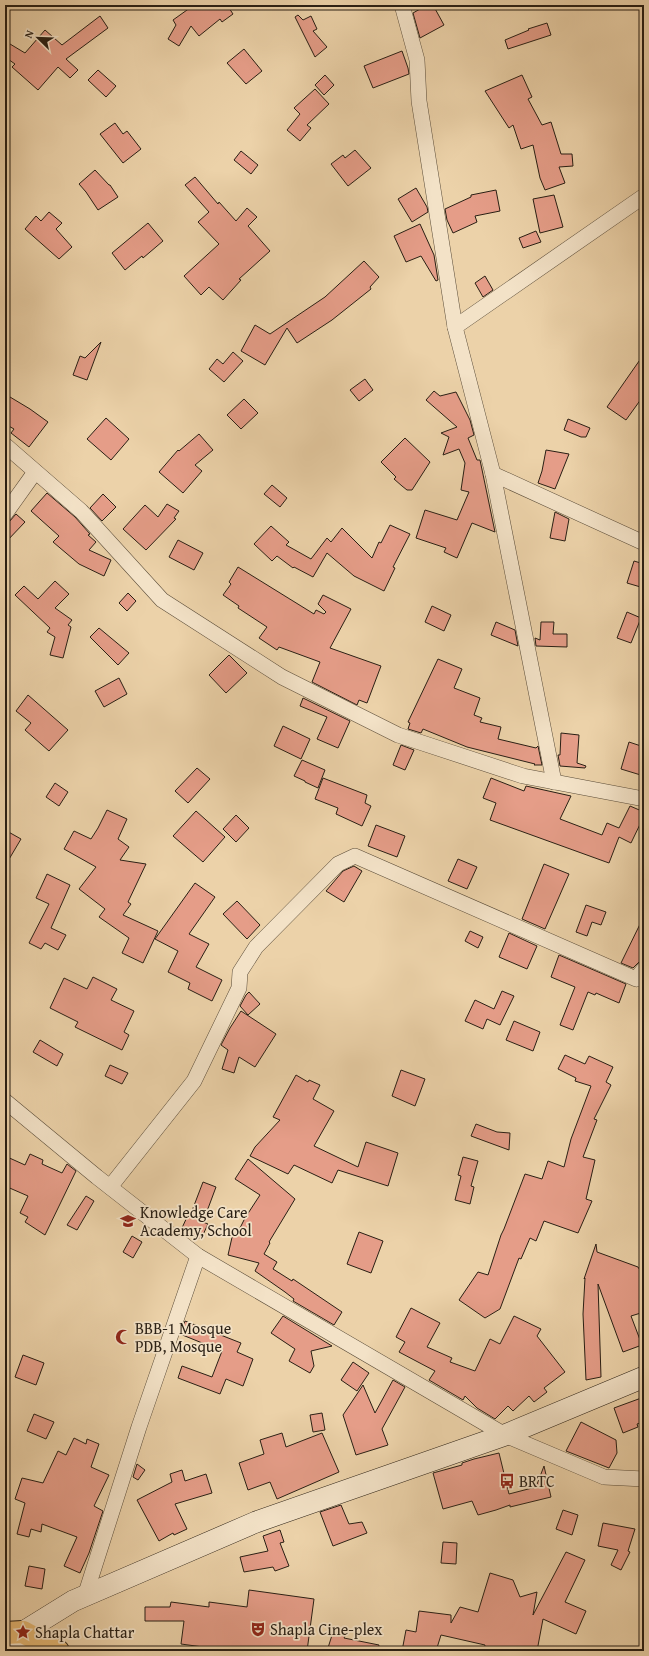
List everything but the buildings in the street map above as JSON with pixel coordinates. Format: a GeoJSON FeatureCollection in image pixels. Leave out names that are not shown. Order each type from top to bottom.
{"type":"FeatureCollection","features":[{"type":"Feature","properties":{"kind":"highway"},"geometry":{"type":"LineString","coordinates":[[14,1639],[58,1651]]}},
{"type":"Feature","properties":{"kind":"main road"},"geometry":{"type":"LineString","coordinates":[[14,1639],[73,1601],[256,1522],[505,1435],[644,1377]]}},
{"type":"Feature","properties":{"kind":"street"},"geometry":{"type":"LineString","coordinates":[[402,5],[417,60],[419,101],[455,327],[493,474],[554,782]]}},
{"type":"Feature","properties":{"kind":"street"},"geometry":{"type":"LineString","coordinates":[[455,327],[644,196]]}},
{"type":"Feature","properties":{"kind":"street"},"geometry":{"type":"LineString","coordinates":[[5,445],[81,511],[162,600],[282,676],[398,735],[523,776],[644,799]]}},
{"type":"Feature","properties":{"kind":"street"},"geometry":{"type":"LineString","coordinates":[[5,514],[35,472]]}},
{"type":"Feature","properties":{"kind":"street"},"geometry":{"type":"LineString","coordinates":[[493,474],[644,543]]}},
{"type":"Feature","properties":{"kind":"street"},"geometry":{"type":"LineString","coordinates":[[110,1188],[194,1081],[239,988],[240,972],[256,948],[338,864],[355,856],[636,979],[644,969]]}},
{"type":"Feature","properties":{"kind":"street"},"geometry":{"type":"LineString","coordinates":[[5,1101],[110,1188],[198,1256],[505,1435],[604,1477],[644,1479]]}},
{"type":"Feature","properties":{"kind":"street"},"geometry":{"type":"LineString","coordinates":[[85,1596],[138,1427],[198,1256]]}},
{"type":"Feature","properties":{"kind":"place","name":"Knowledge Care Academy, School"},"geometry":{"type":"Point","coordinates":[128,1221]}},
{"type":"Feature","properties":{"kind":"place","name":"BBB-1 Mosque PDB, Mosque"},"geometry":{"type":"Point","coordinates":[123,1337]}},
{"type":"Feature","properties":{"kind":"place","name":"BRTC"},"geometry":{"type":"Point","coordinates":[507,1481]}},
{"type":"Feature","properties":{"kind":"place","name":"Shapla Cine-plex"},"geometry":{"type":"Point","coordinates":[258,1629]}},
{"type":"Feature","properties":{"kind":"place","name":"Shapla Chattar"},"geometry":{"type":"Point","coordinates":[23,1632]}}]}
